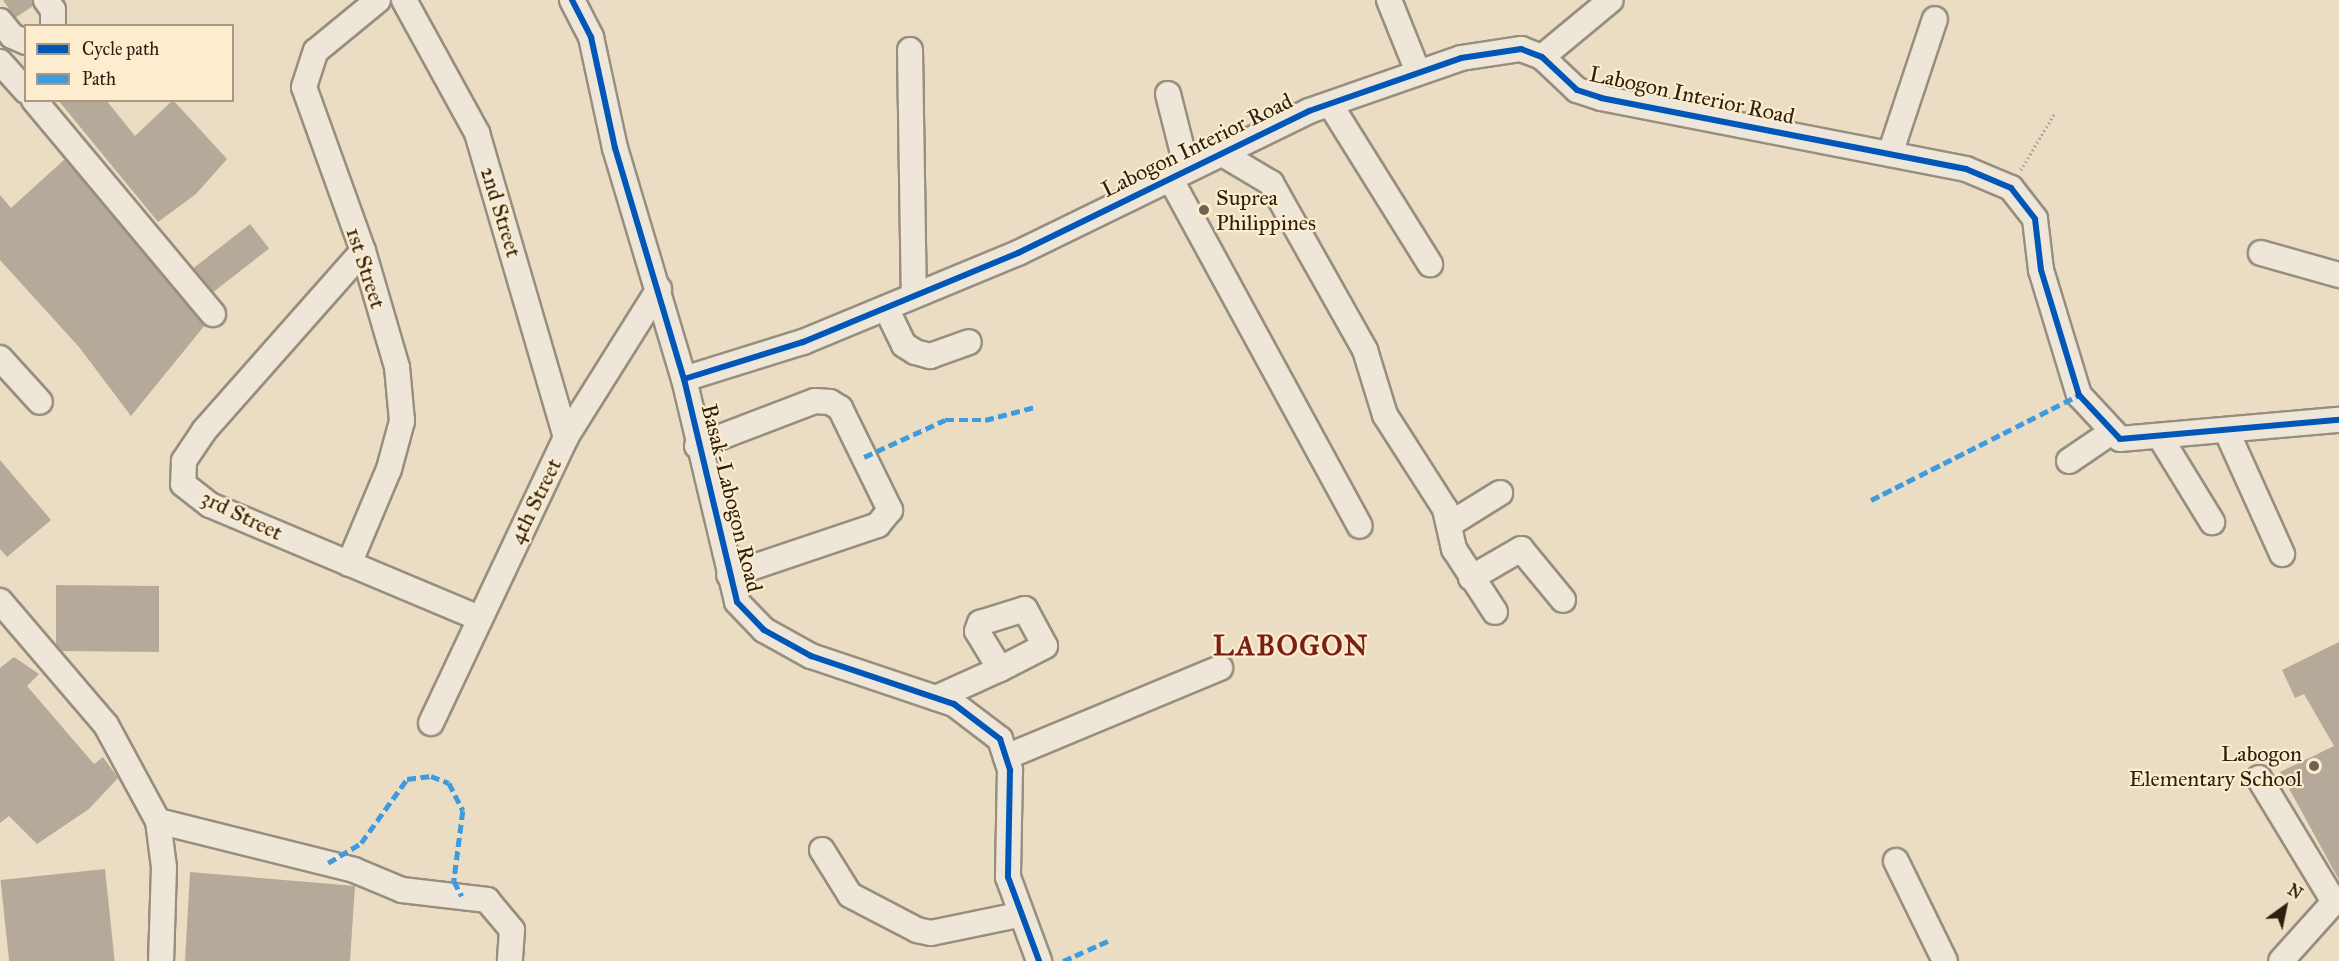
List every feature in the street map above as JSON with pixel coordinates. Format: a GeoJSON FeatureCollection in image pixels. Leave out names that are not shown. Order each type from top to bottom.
{"type":"FeatureCollection","features":[{"type":"Feature","properties":{"kind":"street"},"geometry":{"type":"LineString","coordinates":[[46,0],[53,10],[53,24]]}},
{"type":"Feature","properties":{"kind":"street","name":"1st Street"},"geometry":{"type":"LineString","coordinates":[[349,564],[389,470],[402,421],[397,367],[363,250],[304,87],[316,51],[378,0]]}},
{"type":"Feature","properties":{"kind":"street","name":"2nd Street"},"geometry":{"type":"LineString","coordinates":[[404,0],[477,133],[566,437]]}},
{"type":"Feature","properties":{"kind":"street","name":"Basak-Labogon Road"},"geometry":{"type":"LineString","coordinates":[[572,0],[591,37],[615,148],[659,289],[684,379],[697,446],[737,603],[764,630],[811,656],[936,698],[978,718],[1000,739],[1006,757],[1008,877],[1018,915],[1039,961]]}},
{"type":"Feature","properties":{"kind":"street"},"geometry":{"type":"LineString","coordinates":[[1389,0],[1418,72]]}},
{"type":"Feature","properties":{"kind":"street"},"geometry":{"type":"LineString","coordinates":[[1542,57],[1611,0]]}},
{"type":"Feature","properties":{"kind":"street"},"geometry":{"type":"LineString","coordinates":[[1890,154],[1935,19]]}},
{"type":"Feature","properties":{"kind":"street"},"geometry":{"type":"LineString","coordinates":[[0,21],[12,36],[24,41]]}},
{"type":"Feature","properties":{"kind":"street","name":"Labogon Interior Road"},"geometry":{"type":"LineString","coordinates":[[684,379],[803,342],[1018,253],[1219,152],[1330,104],[1418,72],[1521,49],[1542,57],[1577,90],[1601,98],[1966,169],[2011,188],[2035,219],[2041,270],[2079,395],[2110,433]]}},
{"type":"Feature","properties":{"kind":"street"},"geometry":{"type":"LineString","coordinates":[[910,50],[914,295]]}},
{"type":"Feature","properties":{"kind":"street"},"geometry":{"type":"LineString","coordinates":[[0,62],[24,89]]}},
{"type":"Feature","properties":{"kind":"street"},"geometry":{"type":"LineString","coordinates":[[1168,94],[1179,173],[1360,526]]}},
{"type":"Feature","properties":{"kind":"street"},"geometry":{"type":"LineString","coordinates":[[36,102],[213,314]]}},
{"type":"Feature","properties":{"kind":"street"},"geometry":{"type":"LineString","coordinates":[[1330,104],[1430,264]]}},
{"type":"Feature","properties":{"kind":"street"},"geometry":{"type":"LineString","coordinates":[[1219,152],[1271,183],[1365,351],[1385,415],[1450,524],[1454,549],[1495,612]]}},
{"type":"Feature","properties":{"kind":"street","name":"3rd Street"},"geometry":{"type":"LineString","coordinates":[[363,250],[204,431],[184,461],[183,484],[210,505],[478,618]]}},
{"type":"Feature","properties":{"kind":"street"},"geometry":{"type":"LineString","coordinates":[[2260,253],[2339,275]]}},
{"type":"Feature","properties":{"kind":"street","name":"4th Street"},"geometry":{"type":"LineString","coordinates":[[431,723],[478,618],[566,437],[659,289]]}},
{"type":"Feature","properties":{"kind":"street"},"geometry":{"type":"LineString","coordinates":[[886,308],[904,345],[915,352],[930,356],[969,342]]}},
{"type":"Feature","properties":{"kind":"street"},"geometry":{"type":"LineString","coordinates":[[0,358],[40,402]]}},
{"type":"Feature","properties":{"kind":"street"},"geometry":{"type":"LineString","coordinates":[[697,446],[815,401],[830,402],[840,408],[890,510],[878,525],[729,575]]}},
{"type":"Feature","properties":{"kind":"street"},"geometry":{"type":"LineString","coordinates":[[2068,461],[2110,433],[2120,439],[2160,437],[2339,420]]}},
{"type":"Feature","properties":{"kind":"street"},"geometry":{"type":"LineString","coordinates":[[2227,432],[2282,554]]}},
{"type":"Feature","properties":{"kind":"street"},"geometry":{"type":"LineString","coordinates":[[2160,437],[2212,522]]}},
{"type":"Feature","properties":{"kind":"street"},"geometry":{"type":"LineString","coordinates":[[1450,524],[1500,493]]}},
{"type":"Feature","properties":{"kind":"street"},"geometry":{"type":"LineString","coordinates":[[1471,578],[1521,549],[1563,600]]}},
{"type":"Feature","properties":{"kind":"street"},"geometry":{"type":"LineString","coordinates":[[0,601],[106,725],[158,821],[164,867],[161,961]]}},
{"type":"Feature","properties":{"kind":"street"},"geometry":{"type":"LineString","coordinates":[[1006,757],[1220,668]]}},
{"type":"Feature","properties":{"kind":"street"},"geometry":{"type":"LineString","coordinates":[[936,698],[1000,669]]}},
{"type":"Feature","properties":{"kind":"street"},"geometry":{"type":"LineString","coordinates":[[2259,778],[2334,902],[2281,961]]}},
{"type":"Feature","properties":{"kind":"street"},"geometry":{"type":"LineString","coordinates":[[158,821],[354,870],[402,890],[487,900],[512,930],[510,961]]}},
{"type":"Feature","properties":{"kind":"street"},"geometry":{"type":"LineString","coordinates":[[822,850],[850,895],[917,930],[930,933],[1018,915]]}},
{"type":"Feature","properties":{"kind":"street"},"geometry":{"type":"LineString","coordinates":[[1896,861],[1945,961]]}},
{"type":"Feature","properties":{"kind":"path"},"geometry":{"type":"LineString","coordinates":[[2011,188],[2054,114]]}},
{"type":"Feature","properties":{"kind":"building"},"geometry":{"type":"Polygon","coordinates":[[[3,0],[32,0],[33,6],[15,18],[3,0]]]}},
{"type":"Feature","properties":{"kind":"building"},"geometry":{"type":"Polygon","coordinates":[[[60,102],[108,102],[135,136],[171,102],[175,102],[227,159],[196,194],[158,222],[60,102]]]}},
{"type":"Feature","properties":{"kind":"building"},"geometry":{"type":"Polygon","coordinates":[[[65,159],[205,325],[131,416],[79,347],[0,260],[0,195],[11,208],[65,159]]]}},
{"type":"Feature","properties":{"kind":"building"},"geometry":{"type":"Polygon","coordinates":[[[250,224],[269,248],[212,293],[193,268],[250,224]]]}},
{"type":"Feature","properties":{"kind":"building"},"geometry":{"type":"Polygon","coordinates":[[[0,460],[51,520],[7,557],[0,549],[0,460]]]}},
{"type":"Feature","properties":{"kind":"building"},"geometry":{"type":"Polygon","coordinates":[[[56,585],[159,586],[159,652],[62,651],[56,645],[56,585]]]}},
{"type":"Feature","properties":{"kind":"building","name":"Labogon Elementary School"},"geometry":{"type":"Polygon","coordinates":[[[2339,642],[2339,880],[2280,772],[2334,746],[2304,694],[2295,698],[2282,670],[2339,642]]]}},
{"type":"Feature","properties":{"kind":"building"},"geometry":{"type":"Polygon","coordinates":[[[14,657],[39,674],[27,686],[94,764],[103,757],[118,778],[89,809],[37,844],[9,816],[0,823],[0,668],[14,657]]]}},
{"type":"Feature","properties":{"kind":"building"},"geometry":{"type":"Polygon","coordinates":[[[105,869],[115,961],[9,961],[1,880],[105,869]]]}},
{"type":"Feature","properties":{"kind":"building"},"geometry":{"type":"Polygon","coordinates":[[[190,872],[355,886],[350,961],[185,961],[190,872]]]}},
{"type":"Feature","properties":{"kind":"marked path"},"geometry":{"type":"LineString","coordinates":[[1871,500],[2079,395]]}},
{"type":"Feature","properties":{"kind":"marked path"},"geometry":{"type":"LineString","coordinates":[[864,457],[945,420],[985,420],[1035,407]]}},
{"type":"Feature","properties":{"kind":"marked path"},"geometry":{"type":"LineString","coordinates":[[328,863],[361,843],[407,779],[431,776],[449,783],[463,811],[454,881],[462,896]]}},
{"type":"Feature","properties":{"kind":"marked path"},"geometry":{"type":"LineString","coordinates":[[1063,961],[1108,941]]}},
{"type":"Feature","properties":{"kind":"cycle path"},"geometry":{"type":"LineString","coordinates":[[572,0],[591,37],[615,148],[684,379],[737,602],[764,630],[811,656],[954,704],[1000,739],[1010,770],[1008,877],[1039,961]]}},
{"type":"Feature","properties":{"kind":"cycle path"},"geometry":{"type":"LineString","coordinates":[[684,379],[803,342],[1018,253],[1309,111],[1461,58],[1521,49],[1542,57],[1577,90],[1601,98],[1966,169],[2011,188],[2035,219],[2041,270],[2079,395],[2120,439],[2339,420]]}},
{"type":"Feature","properties":{"kind":"place","name":"Suprea Philippines"},"geometry":{"type":"Point","coordinates":[1204,210]}},
{"type":"Feature","properties":{"kind":"place","name":"Labogon Elementary School"},"geometry":{"type":"Point","coordinates":[2314,766]}},
{"type":"Feature","properties":{"kind":"district","name":"LABOGON"},"geometry":{"type":"Point","coordinates":[1291,646]}}]}
